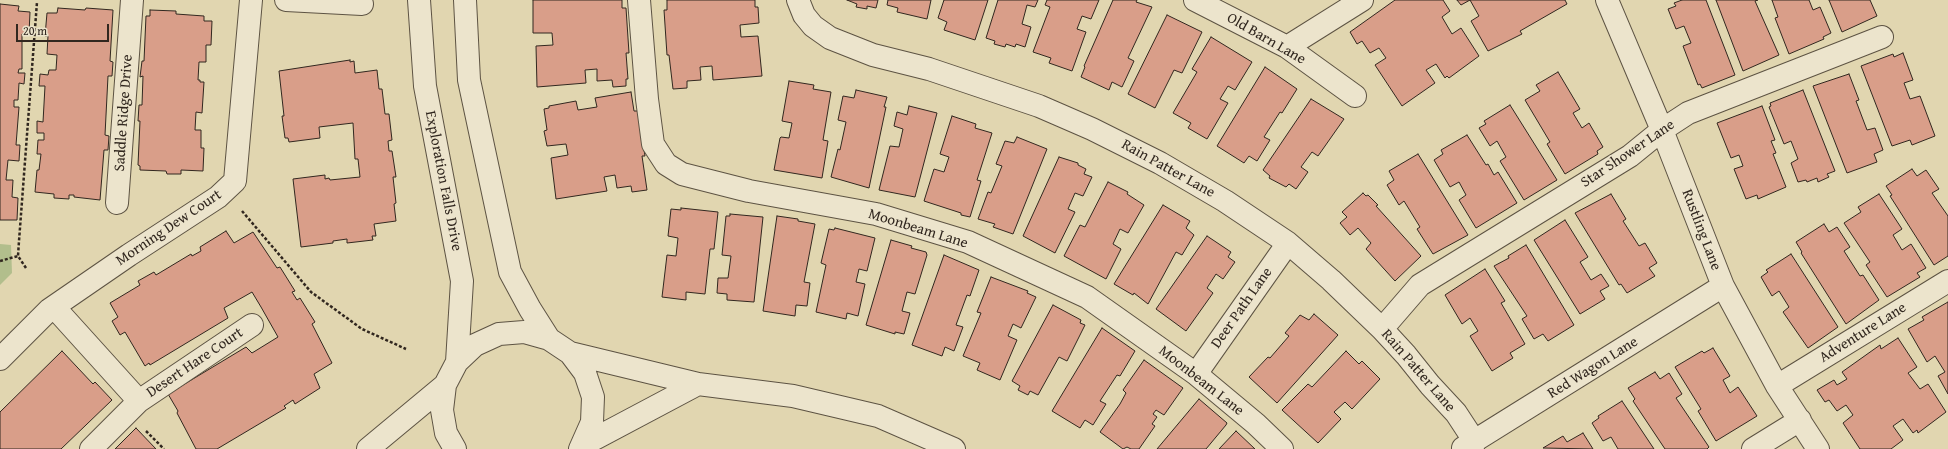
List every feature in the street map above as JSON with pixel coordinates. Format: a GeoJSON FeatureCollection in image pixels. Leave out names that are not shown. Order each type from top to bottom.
{"type":"FeatureCollection","features":[{"type":"Feature","properties":{"kind":"street","name":"Saddle Ridge Drive"},"geometry":{"type":"LineString","coordinates":[[117,203],[132,0]]}},
{"type":"Feature","properties":{"kind":"street","name":"Morning Dew Court"},"geometry":{"type":"LineString","coordinates":[[0,359],[54,307],[129,255],[218,197],[235,181],[251,0]]}},
{"type":"Feature","properties":{"kind":"street"},"geometry":{"type":"LineString","coordinates":[[286,0],[362,4]]}},
{"type":"Feature","properties":{"kind":"street","name":"Exploration Falls Drive"},"geometry":{"type":"LineString","coordinates":[[419,0],[425,86],[462,281],[457,362]]}},
{"type":"Feature","properties":{"kind":"street","name":"Exploration Falls Drive"},"geometry":{"type":"LineString","coordinates":[[465,0],[469,80],[510,272],[530,309],[549,339]]}},
{"type":"Feature","properties":{"kind":"street","name":"Moonbeam Lane"},"geometry":{"type":"LineString","coordinates":[[638,0],[647,99],[653,144],[666,164],[682,174],[749,190],[876,214],[968,242],[1087,296],[1196,374],[1256,424],[1282,449]]}},
{"type":"Feature","properties":{"kind":"street","name":"Rain Patter Lane"},"geometry":{"type":"LineString","coordinates":[[798,0],[804,15],[814,26],[830,38],[873,55],[929,69],[984,86],[1038,106],[1092,129],[1160,163],[1225,201],[1288,243],[1331,280],[1382,329],[1456,413],[1468,445]]}},
{"type":"Feature","properties":{"kind":"street","name":"Old Barn Lane"},"geometry":{"type":"LineString","coordinates":[[1195,0],[1287,47],[1355,96]]}},
{"type":"Feature","properties":{"kind":"street"},"geometry":{"type":"LineString","coordinates":[[1287,47],[1362,0]]}},
{"type":"Feature","properties":{"kind":"street","name":"Rustling Lane"},"geometry":{"type":"LineString","coordinates":[[1607,0],[1662,130],[1723,286],[1777,386],[1818,449]]}},
{"type":"Feature","properties":{"kind":"street","name":"Star Shower Lane"},"geometry":{"type":"LineString","coordinates":[[1382,329],[1420,285],[1630,156],[1662,130],[1688,113],[1882,37]]}},
{"type":"Feature","properties":{"kind":"street","name":"Deer Path Lane"},"geometry":{"type":"LineString","coordinates":[[1196,374],[1288,243]]}},
{"type":"Feature","properties":{"kind":"street","name":"Adventure Lane"},"geometry":{"type":"LineString","coordinates":[[1777,386],[1948,281]]}},
{"type":"Feature","properties":{"kind":"street","name":"Red Wagon Lane"},"geometry":{"type":"LineString","coordinates":[[1468,445],[1723,286]]}},
{"type":"Feature","properties":{"kind":"street","name":"Desert Hare Court"},"geometry":{"type":"LineString","coordinates":[[54,307],[139,401]]}},
{"type":"Feature","properties":{"kind":"street","name":"Desert Hare Court"},"geometry":{"type":"LineString","coordinates":[[91,449],[139,401],[252,325]]}},
{"type":"Feature","properties":{"kind":"street","name":"Exploration Falls Drive"},"geometry":{"type":"LineString","coordinates":[[455,449],[446,433],[442,410],[445,385],[457,362],[475,345],[499,334],[524,332],[549,339],[570,353],[585,373],[593,397],[592,422],[582,447]]}},
{"type":"Feature","properties":{"kind":"street","name":"Exploration Falls Drive"},"geometry":{"type":"LineString","coordinates":[[570,353],[698,384],[793,396],[878,416],[954,449]]}},
{"type":"Feature","properties":{"kind":"street","name":"Exploration Falls Drive"},"geometry":{"type":"LineString","coordinates":[[582,447],[698,384]]}},
{"type":"Feature","properties":{"kind":"street","name":"Exploration Falls Drive"},"geometry":{"type":"LineString","coordinates":[[368,449],[445,385]]}},
{"type":"Feature","properties":{"kind":"street"},"geometry":{"type":"LineString","coordinates":[[1753,449],[1800,420]]}},
{"type":"Feature","properties":{"kind":"path"},"geometry":{"type":"LineString","coordinates":[[26,268],[18,256],[37,2]]}},
{"type":"Feature","properties":{"kind":"path"},"geometry":{"type":"LineString","coordinates":[[225,191],[311,292],[362,329],[406,349]]}},
{"type":"Feature","properties":{"kind":"path"},"geometry":{"type":"LineString","coordinates":[[0,261],[18,256]]}},
{"type":"Feature","properties":{"kind":"green space"},"geometry":{"type":"Polygon","coordinates":[[[0,244],[11,245],[12,273],[0,285],[0,244]]]}},
{"type":"Feature","properties":{"kind":"building"},"geometry":{"type":"Polygon","coordinates":[[[533,0],[622,0],[622,8],[626,8],[629,53],[626,53],[628,79],[626,79],[626,86],[613,87],[612,80],[597,81],[597,69],[585,70],[586,83],[537,87],[536,46],[553,45],[552,33],[533,33],[533,0]]]}},
{"type":"Feature","properties":{"kind":"building"},"geometry":{"type":"Polygon","coordinates":[[[667,0],[755,0],[755,7],[758,7],[759,23],[740,25],[741,37],[758,36],[762,76],[713,80],[712,66],[700,67],[701,80],[687,81],[687,88],[673,89],[669,55],[667,55],[664,10],[667,10],[667,0]]]}},
{"type":"Feature","properties":{"kind":"building"},"geometry":{"type":"Polygon","coordinates":[[[847,0],[878,0],[876,8],[867,6],[867,9],[856,7],[857,4],[847,0]]]}},
{"type":"Feature","properties":{"kind":"building"},"geometry":{"type":"Polygon","coordinates":[[[888,0],[931,0],[927,19],[897,12],[898,8],[887,5],[888,0]]]}},
{"type":"Feature","properties":{"kind":"building"},"geometry":{"type":"Polygon","coordinates":[[[944,0],[988,0],[975,40],[944,30],[947,22],[938,18],[944,0]]]}},
{"type":"Feature","properties":{"kind":"building"},"geometry":{"type":"Polygon","coordinates":[[[998,0],[1038,0],[1035,7],[1027,5],[1022,24],[1031,27],[1025,47],[1016,44],[1015,47],[1006,44],[1005,47],[994,44],[995,41],[986,38],[998,0]]]}},
{"type":"Feature","properties":{"kind":"building"},"geometry":{"type":"Polygon","coordinates":[[[1047,0],[1099,0],[1091,19],[1082,16],[1077,29],[1086,32],[1072,71],[1049,63],[1051,58],[1033,52],[1050,7],[1045,5],[1047,0]]]}},
{"type":"Feature","properties":{"kind":"building"},"geometry":{"type":"Polygon","coordinates":[[[1113,0],[1137,0],[1136,2],[1152,7],[1128,58],[1134,61],[1122,87],[1112,82],[1109,90],[1081,77],[1085,67],[1084,66],[1113,0]]]}},
{"type":"Feature","properties":{"kind":"building"},"geometry":{"type":"Polygon","coordinates":[[[1395,0],[1443,0],[1450,11],[1442,17],[1452,34],[1461,28],[1479,56],[1449,78],[1447,76],[1445,78],[1436,64],[1426,70],[1435,83],[1402,106],[1375,65],[1386,58],[1379,48],[1370,53],[1362,41],[1357,44],[1350,32],[1395,0]]]}},
{"type":"Feature","properties":{"kind":"building"},"geometry":{"type":"Polygon","coordinates":[[[1457,0],[1470,0],[1461,5],[1457,0]]]}},
{"type":"Feature","properties":{"kind":"building"},"geometry":{"type":"Polygon","coordinates":[[[1470,0],[1565,0],[1567,4],[1520,31],[1522,34],[1488,51],[1471,21],[1479,16],[1470,0]]]}},
{"type":"Feature","properties":{"kind":"building"},"geometry":{"type":"Polygon","coordinates":[[[1682,0],[1706,0],[1735,75],[1702,88],[1700,84],[1698,85],[1683,46],[1691,43],[1684,26],[1676,29],[1668,9],[1676,6],[1674,3],[1682,0]]]}},
{"type":"Feature","properties":{"kind":"building"},"geometry":{"type":"Polygon","coordinates":[[[1716,0],[1758,0],[1755,1],[1779,55],[1743,71],[1716,0]]]}},
{"type":"Feature","properties":{"kind":"building"},"geometry":{"type":"Polygon","coordinates":[[[1772,0],[1809,0],[1813,10],[1820,7],[1831,33],[1823,37],[1824,39],[1789,54],[1775,18],[1778,17],[1772,0]]]}},
{"type":"Feature","properties":{"kind":"building"},"geometry":{"type":"Polygon","coordinates":[[[1829,0],[1870,0],[1877,16],[1842,32],[1829,0]]]}},
{"type":"Feature","properties":{"kind":"building"},"geometry":{"type":"Polygon","coordinates":[[[0,4],[19,6],[18,11],[30,12],[29,34],[22,34],[22,69],[19,69],[18,73],[25,73],[24,84],[19,83],[18,100],[14,100],[14,107],[19,107],[16,145],[20,145],[19,161],[8,160],[6,180],[13,180],[12,197],[18,198],[17,220],[0,220],[0,4]]]}},
{"type":"Feature","properties":{"kind":"building"},"geometry":{"type":"Polygon","coordinates":[[[58,8],[113,10],[110,61],[113,62],[112,76],[108,76],[105,135],[109,136],[108,150],[104,150],[100,200],[74,197],[74,195],[69,195],[69,199],[54,198],[54,194],[35,192],[37,170],[39,170],[41,154],[37,154],[38,140],[44,140],[44,133],[37,133],[37,121],[43,122],[45,86],[39,86],[40,74],[48,75],[49,70],[56,70],[57,55],[47,54],[48,36],[45,36],[47,13],[57,13],[58,8]]]}},
{"type":"Feature","properties":{"kind":"building"},"geometry":{"type":"Polygon","coordinates":[[[150,10],[176,11],[176,14],[204,16],[204,21],[212,21],[211,45],[206,45],[206,62],[199,62],[198,80],[200,80],[200,82],[204,82],[202,113],[196,112],[195,130],[201,130],[201,148],[204,148],[203,171],[181,170],[181,174],[167,174],[166,171],[140,170],[140,166],[138,165],[140,121],[138,121],[139,105],[142,105],[143,76],[140,77],[142,61],[144,61],[146,16],[150,16],[150,10]]]}},
{"type":"Feature","properties":{"kind":"building"},"geometry":{"type":"Polygon","coordinates":[[[1167,15],[1202,32],[1182,73],[1174,70],[1155,108],[1128,94],[1167,15]]]}},
{"type":"Feature","properties":{"kind":"building"},"geometry":{"type":"Polygon","coordinates":[[[1211,37],[1252,62],[1235,90],[1228,86],[1220,99],[1228,103],[1207,139],[1188,128],[1191,123],[1173,113],[1197,72],[1192,69],[1211,37]]]}},
{"type":"Feature","properties":{"kind":"building"},"geometry":{"type":"Polygon","coordinates":[[[1903,53],[1913,80],[1904,83],[1910,99],[1920,96],[1935,136],[1912,145],[1910,140],[1892,146],[1861,66],[1893,54],[1894,57],[1903,53]]]}},
{"type":"Feature","properties":{"kind":"building"},"geometry":{"type":"Polygon","coordinates":[[[350,60],[350,62],[354,61],[355,73],[377,70],[379,89],[382,89],[385,114],[389,114],[392,140],[388,141],[389,151],[392,151],[396,177],[393,177],[396,203],[394,204],[396,221],[374,224],[376,236],[372,236],[373,240],[347,243],[347,239],[333,241],[333,243],[301,247],[293,179],[325,175],[325,179],[329,178],[330,180],[360,177],[358,159],[355,159],[353,123],[319,127],[320,138],[289,142],[288,138],[285,138],[279,71],[350,60]]]}},
{"type":"Feature","properties":{"kind":"building"},"geometry":{"type":"Polygon","coordinates":[[[1265,67],[1297,89],[1282,113],[1280,112],[1264,137],[1270,140],[1257,161],[1249,156],[1244,163],[1217,146],[1265,67]]]}},
{"type":"Feature","properties":{"kind":"building"},"geometry":{"type":"Polygon","coordinates":[[[1558,72],[1580,109],[1573,113],[1582,128],[1589,123],[1603,147],[1597,151],[1598,154],[1565,174],[1547,144],[1550,142],[1525,100],[1540,91],[1536,85],[1558,72]]]}},
{"type":"Feature","properties":{"kind":"building"},"geometry":{"type":"Polygon","coordinates":[[[1849,74],[1859,100],[1856,101],[1867,130],[1875,128],[1883,150],[1874,154],[1877,162],[1847,173],[1813,86],[1849,74]]]}},
{"type":"Feature","properties":{"kind":"building"},"geometry":{"type":"Polygon","coordinates":[[[789,81],[814,85],[813,89],[831,92],[823,140],[828,141],[822,178],[774,170],[780,138],[789,138],[792,123],[782,121],[789,81]]]}},
{"type":"Feature","properties":{"kind":"building"},"geometry":{"type":"Polygon","coordinates":[[[856,90],[887,97],[869,188],[831,177],[838,149],[840,150],[846,122],[838,120],[843,96],[854,98],[856,90]]]}},
{"type":"Feature","properties":{"kind":"building"},"geometry":{"type":"Polygon","coordinates":[[[1803,90],[1835,171],[1827,174],[1829,177],[1818,182],[1817,178],[1807,182],[1806,180],[1798,182],[1791,163],[1798,159],[1791,141],[1784,144],[1769,107],[1771,106],[1770,103],[1803,90]]]}},
{"type":"Feature","properties":{"kind":"building"},"geometry":{"type":"Polygon","coordinates":[[[631,92],[634,111],[638,111],[645,156],[642,156],[647,190],[632,192],[631,186],[617,188],[615,175],[604,177],[607,191],[556,199],[551,158],[568,155],[566,144],[547,146],[544,131],[547,130],[544,109],[549,108],[549,106],[576,101],[578,110],[597,107],[595,98],[631,92]]]}},
{"type":"Feature","properties":{"kind":"building"},"geometry":{"type":"Polygon","coordinates":[[[1311,99],[1344,119],[1318,156],[1312,152],[1301,167],[1308,172],[1296,189],[1289,184],[1286,187],[1269,178],[1270,176],[1263,170],[1311,99]]]}},
{"type":"Feature","properties":{"kind":"building"},"geometry":{"type":"Polygon","coordinates":[[[1510,105],[1557,180],[1524,200],[1500,161],[1506,157],[1497,141],[1490,146],[1479,128],[1486,124],[1484,121],[1510,105]]]}},
{"type":"Feature","properties":{"kind":"building"},"geometry":{"type":"Polygon","coordinates":[[[909,106],[937,113],[915,197],[879,190],[890,146],[899,147],[903,129],[894,126],[897,112],[907,115],[909,106]]]}},
{"type":"Feature","properties":{"kind":"building"},"geometry":{"type":"Polygon","coordinates":[[[1762,106],[1775,140],[1771,141],[1776,153],[1773,154],[1786,187],[1758,199],[1757,195],[1746,199],[1734,169],[1743,166],[1739,155],[1731,158],[1717,123],[1762,106]]]}},
{"type":"Feature","properties":{"kind":"building"},"geometry":{"type":"Polygon","coordinates":[[[952,116],[976,124],[975,128],[992,133],[977,180],[981,181],[970,217],[924,201],[934,169],[944,172],[949,157],[940,154],[952,116]]]}},
{"type":"Feature","properties":{"kind":"building"},"geometry":{"type":"Polygon","coordinates":[[[1467,135],[1494,175],[1498,172],[1517,203],[1476,228],[1459,200],[1466,195],[1459,182],[1450,187],[1434,160],[1443,154],[1441,150],[1467,135]]]}},
{"type":"Feature","properties":{"kind":"building"},"geometry":{"type":"Polygon","coordinates":[[[1017,137],[1047,149],[1013,234],[993,227],[995,224],[978,219],[988,192],[991,193],[1002,166],[996,164],[1005,141],[1014,143],[1017,137]]]}},
{"type":"Feature","properties":{"kind":"building"},"geometry":{"type":"Polygon","coordinates":[[[1418,154],[1468,235],[1433,254],[1417,229],[1420,227],[1404,201],[1399,205],[1387,185],[1394,180],[1389,171],[1418,154]]]}},
{"type":"Feature","properties":{"kind":"building"},"geometry":{"type":"Polygon","coordinates":[[[1059,157],[1078,163],[1078,165],[1086,169],[1084,174],[1092,177],[1083,196],[1075,193],[1068,209],[1075,212],[1055,253],[1023,236],[1059,157]]]}},
{"type":"Feature","properties":{"kind":"building"},"geometry":{"type":"Polygon","coordinates":[[[1912,169],[1917,176],[1926,170],[1939,189],[1932,193],[1948,216],[1948,256],[1934,265],[1890,196],[1892,195],[1886,186],[1912,169]]]}},
{"type":"Feature","properties":{"kind":"building"},"geometry":{"type":"Polygon","coordinates":[[[1108,182],[1128,192],[1127,194],[1144,205],[1128,233],[1120,229],[1113,244],[1121,249],[1106,279],[1064,256],[1080,225],[1085,227],[1108,182]]]}},
{"type":"Feature","properties":{"kind":"building"},"geometry":{"type":"Polygon","coordinates":[[[1363,193],[1366,196],[1368,195],[1378,205],[1376,206],[1421,256],[1395,281],[1366,249],[1371,243],[1358,228],[1350,235],[1340,223],[1347,217],[1342,212],[1363,193]]]}},
{"type":"Feature","properties":{"kind":"building"},"geometry":{"type":"Polygon","coordinates":[[[1611,194],[1626,219],[1623,221],[1639,246],[1645,243],[1657,263],[1649,268],[1655,276],[1627,293],[1621,284],[1619,285],[1575,213],[1611,194]]]}},
{"type":"Feature","properties":{"kind":"building"},"geometry":{"type":"Polygon","coordinates":[[[1879,194],[1902,229],[1893,235],[1902,250],[1911,244],[1926,268],[1917,273],[1920,277],[1887,297],[1866,265],[1870,262],[1844,223],[1861,212],[1858,207],[1879,194]]]}},
{"type":"Feature","properties":{"kind":"building"},"geometry":{"type":"Polygon","coordinates":[[[1163,205],[1190,221],[1186,228],[1194,235],[1182,255],[1176,252],[1148,304],[1134,293],[1133,295],[1114,284],[1163,205]]]}},
{"type":"Feature","properties":{"kind":"building"},"geometry":{"type":"Polygon","coordinates":[[[681,208],[718,212],[714,249],[710,249],[705,294],[686,292],[686,300],[662,297],[667,255],[676,256],[678,238],[668,236],[671,209],[681,210],[681,208]]]}},
{"type":"Feature","properties":{"kind":"building"},"geometry":{"type":"Polygon","coordinates":[[[730,214],[763,217],[754,302],[727,300],[727,294],[717,293],[718,278],[728,278],[731,256],[722,255],[726,216],[730,216],[730,214]]]}},
{"type":"Feature","properties":{"kind":"building"},"geometry":{"type":"Polygon","coordinates":[[[777,216],[798,219],[798,221],[815,224],[804,282],[810,283],[807,306],[796,305],[795,316],[763,311],[777,216]]]}},
{"type":"Feature","properties":{"kind":"building"},"geometry":{"type":"Polygon","coordinates":[[[1565,220],[1588,257],[1580,262],[1591,280],[1601,274],[1609,286],[1600,291],[1605,299],[1580,314],[1534,240],[1565,220]]]}},
{"type":"Feature","properties":{"kind":"building"},"geometry":{"type":"Polygon","coordinates":[[[1824,224],[1829,232],[1837,227],[1850,247],[1844,251],[1860,276],[1863,275],[1879,300],[1846,324],[1801,253],[1802,252],[1796,242],[1824,224]]]}},
{"type":"Feature","properties":{"kind":"building"},"geometry":{"type":"Polygon","coordinates":[[[835,228],[875,238],[867,271],[859,269],[856,282],[865,284],[858,316],[847,313],[846,319],[816,312],[826,265],[821,263],[829,229],[834,230],[835,228]]]}},
{"type":"Feature","properties":{"kind":"building"},"geometry":{"type":"Polygon","coordinates":[[[226,231],[234,243],[253,232],[277,268],[280,267],[295,291],[292,292],[297,300],[300,298],[315,322],[312,324],[332,363],[314,374],[320,388],[295,404],[293,400],[284,406],[286,408],[217,449],[196,449],[168,394],[246,347],[252,353],[278,337],[261,307],[252,292],[224,308],[228,318],[150,365],[149,363],[145,366],[125,332],[120,335],[112,321],[118,317],[110,303],[140,285],[138,281],[154,272],[156,275],[191,254],[192,256],[201,251],[200,247],[226,231]]]}},
{"type":"Feature","properties":{"kind":"building"},"geometry":{"type":"Polygon","coordinates":[[[1207,236],[1231,252],[1228,257],[1235,262],[1223,279],[1216,274],[1207,288],[1213,293],[1186,331],[1156,309],[1207,236]]]}},
{"type":"Feature","properties":{"kind":"building"},"geometry":{"type":"Polygon","coordinates":[[[891,240],[912,246],[911,248],[926,252],[927,255],[915,294],[907,292],[902,311],[910,313],[904,334],[895,332],[895,334],[866,325],[891,240]]]}},
{"type":"Feature","properties":{"kind":"building"},"geometry":{"type":"Polygon","coordinates":[[[1526,245],[1574,325],[1548,341],[1543,334],[1534,339],[1522,319],[1527,316],[1494,266],[1509,258],[1508,256],[1526,245]]]}},
{"type":"Feature","properties":{"kind":"building"},"geometry":{"type":"Polygon","coordinates":[[[1791,254],[1838,327],[1808,348],[1783,312],[1789,307],[1779,291],[1772,296],[1761,277],[1768,272],[1766,270],[1791,254]]]}},
{"type":"Feature","properties":{"kind":"building"},"geometry":{"type":"Polygon","coordinates":[[[944,255],[979,270],[970,296],[967,295],[956,325],[963,327],[954,351],[945,347],[942,356],[912,345],[944,255]]]}},
{"type":"Feature","properties":{"kind":"building"},"geometry":{"type":"Polygon","coordinates":[[[1485,269],[1505,301],[1501,303],[1525,344],[1510,353],[1513,358],[1492,371],[1470,336],[1478,331],[1470,318],[1462,324],[1445,295],[1485,269]]]}},
{"type":"Feature","properties":{"kind":"building"},"geometry":{"type":"Polygon","coordinates":[[[991,277],[1028,291],[1027,293],[1036,297],[1021,328],[1013,324],[1008,336],[1017,340],[1000,380],[977,370],[980,363],[963,356],[981,313],[977,312],[991,277]]]}},
{"type":"Feature","properties":{"kind":"building"},"geometry":{"type":"Polygon","coordinates":[[[1948,302],[1948,394],[1938,376],[1945,372],[1935,356],[1927,362],[1908,329],[1924,320],[1922,317],[1948,302]]]}},
{"type":"Feature","properties":{"kind":"building"},"geometry":{"type":"Polygon","coordinates":[[[1053,305],[1081,320],[1080,323],[1085,325],[1067,361],[1059,357],[1038,395],[1030,391],[1028,395],[1018,390],[1020,386],[1012,381],[1053,305]]]}},
{"type":"Feature","properties":{"kind":"building"},"geometry":{"type":"Polygon","coordinates":[[[1314,314],[1338,335],[1277,403],[1249,377],[1268,357],[1270,358],[1289,336],[1285,333],[1300,315],[1309,320],[1314,314]]]}},
{"type":"Feature","properties":{"kind":"building"},"geometry":{"type":"Polygon","coordinates":[[[1102,328],[1135,351],[1120,376],[1117,375],[1100,401],[1106,404],[1093,425],[1085,420],[1080,428],[1052,411],[1102,328]]]}},
{"type":"Feature","properties":{"kind":"building"},"geometry":{"type":"Polygon","coordinates":[[[1898,338],[1917,367],[1908,373],[1920,389],[1928,384],[1946,412],[1918,433],[1917,430],[1913,433],[1903,419],[1893,426],[1903,440],[1891,449],[1860,449],[1843,423],[1853,415],[1846,405],[1837,411],[1829,400],[1825,402],[1817,390],[1834,380],[1837,385],[1847,379],[1842,372],[1880,345],[1881,349],[1898,338]]]}},
{"type":"Feature","properties":{"kind":"building"},"geometry":{"type":"Polygon","coordinates":[[[1713,348],[1730,376],[1723,380],[1730,393],[1738,387],[1757,416],[1716,441],[1698,411],[1701,409],[1675,367],[1702,351],[1704,353],[1713,348]]]}},
{"type":"Feature","properties":{"kind":"building"},"geometry":{"type":"Polygon","coordinates":[[[62,351],[93,384],[95,382],[112,400],[61,449],[0,449],[0,412],[62,351]]]}},
{"type":"Feature","properties":{"kind":"building"},"geometry":{"type":"Polygon","coordinates":[[[1346,351],[1359,364],[1362,361],[1380,379],[1352,409],[1345,402],[1334,412],[1341,419],[1318,443],[1282,410],[1308,384],[1312,387],[1346,351]]]}},
{"type":"Feature","properties":{"kind":"building"},"geometry":{"type":"Polygon","coordinates":[[[1144,360],[1183,388],[1164,415],[1156,410],[1153,414],[1157,417],[1152,424],[1155,426],[1139,449],[1131,449],[1127,447],[1123,449],[1100,432],[1120,404],[1126,393],[1123,390],[1144,360]]]}},
{"type":"Feature","properties":{"kind":"building"},"geometry":{"type":"Polygon","coordinates":[[[1655,372],[1660,379],[1669,373],[1682,394],[1676,398],[1709,447],[1707,449],[1665,449],[1633,401],[1635,399],[1628,388],[1655,372]]]}},
{"type":"Feature","properties":{"kind":"building"},"geometry":{"type":"Polygon","coordinates":[[[1199,399],[1227,423],[1206,449],[1157,449],[1199,399]]]}},
{"type":"Feature","properties":{"kind":"building"},"geometry":{"type":"Polygon","coordinates":[[[1622,401],[1654,449],[1618,449],[1611,437],[1603,441],[1592,423],[1599,418],[1598,416],[1622,401]]]}},
{"type":"Feature","properties":{"kind":"building"},"geometry":{"type":"Polygon","coordinates":[[[136,428],[156,449],[115,449],[136,428]]]}},
{"type":"Feature","properties":{"kind":"building"},"geometry":{"type":"Polygon","coordinates":[[[1236,431],[1255,449],[1219,449],[1236,431]]]}},
{"type":"Feature","properties":{"kind":"building"},"geometry":{"type":"Polygon","coordinates":[[[1583,433],[1593,449],[1543,448],[1563,436],[1567,442],[1583,433]]]}}]}
